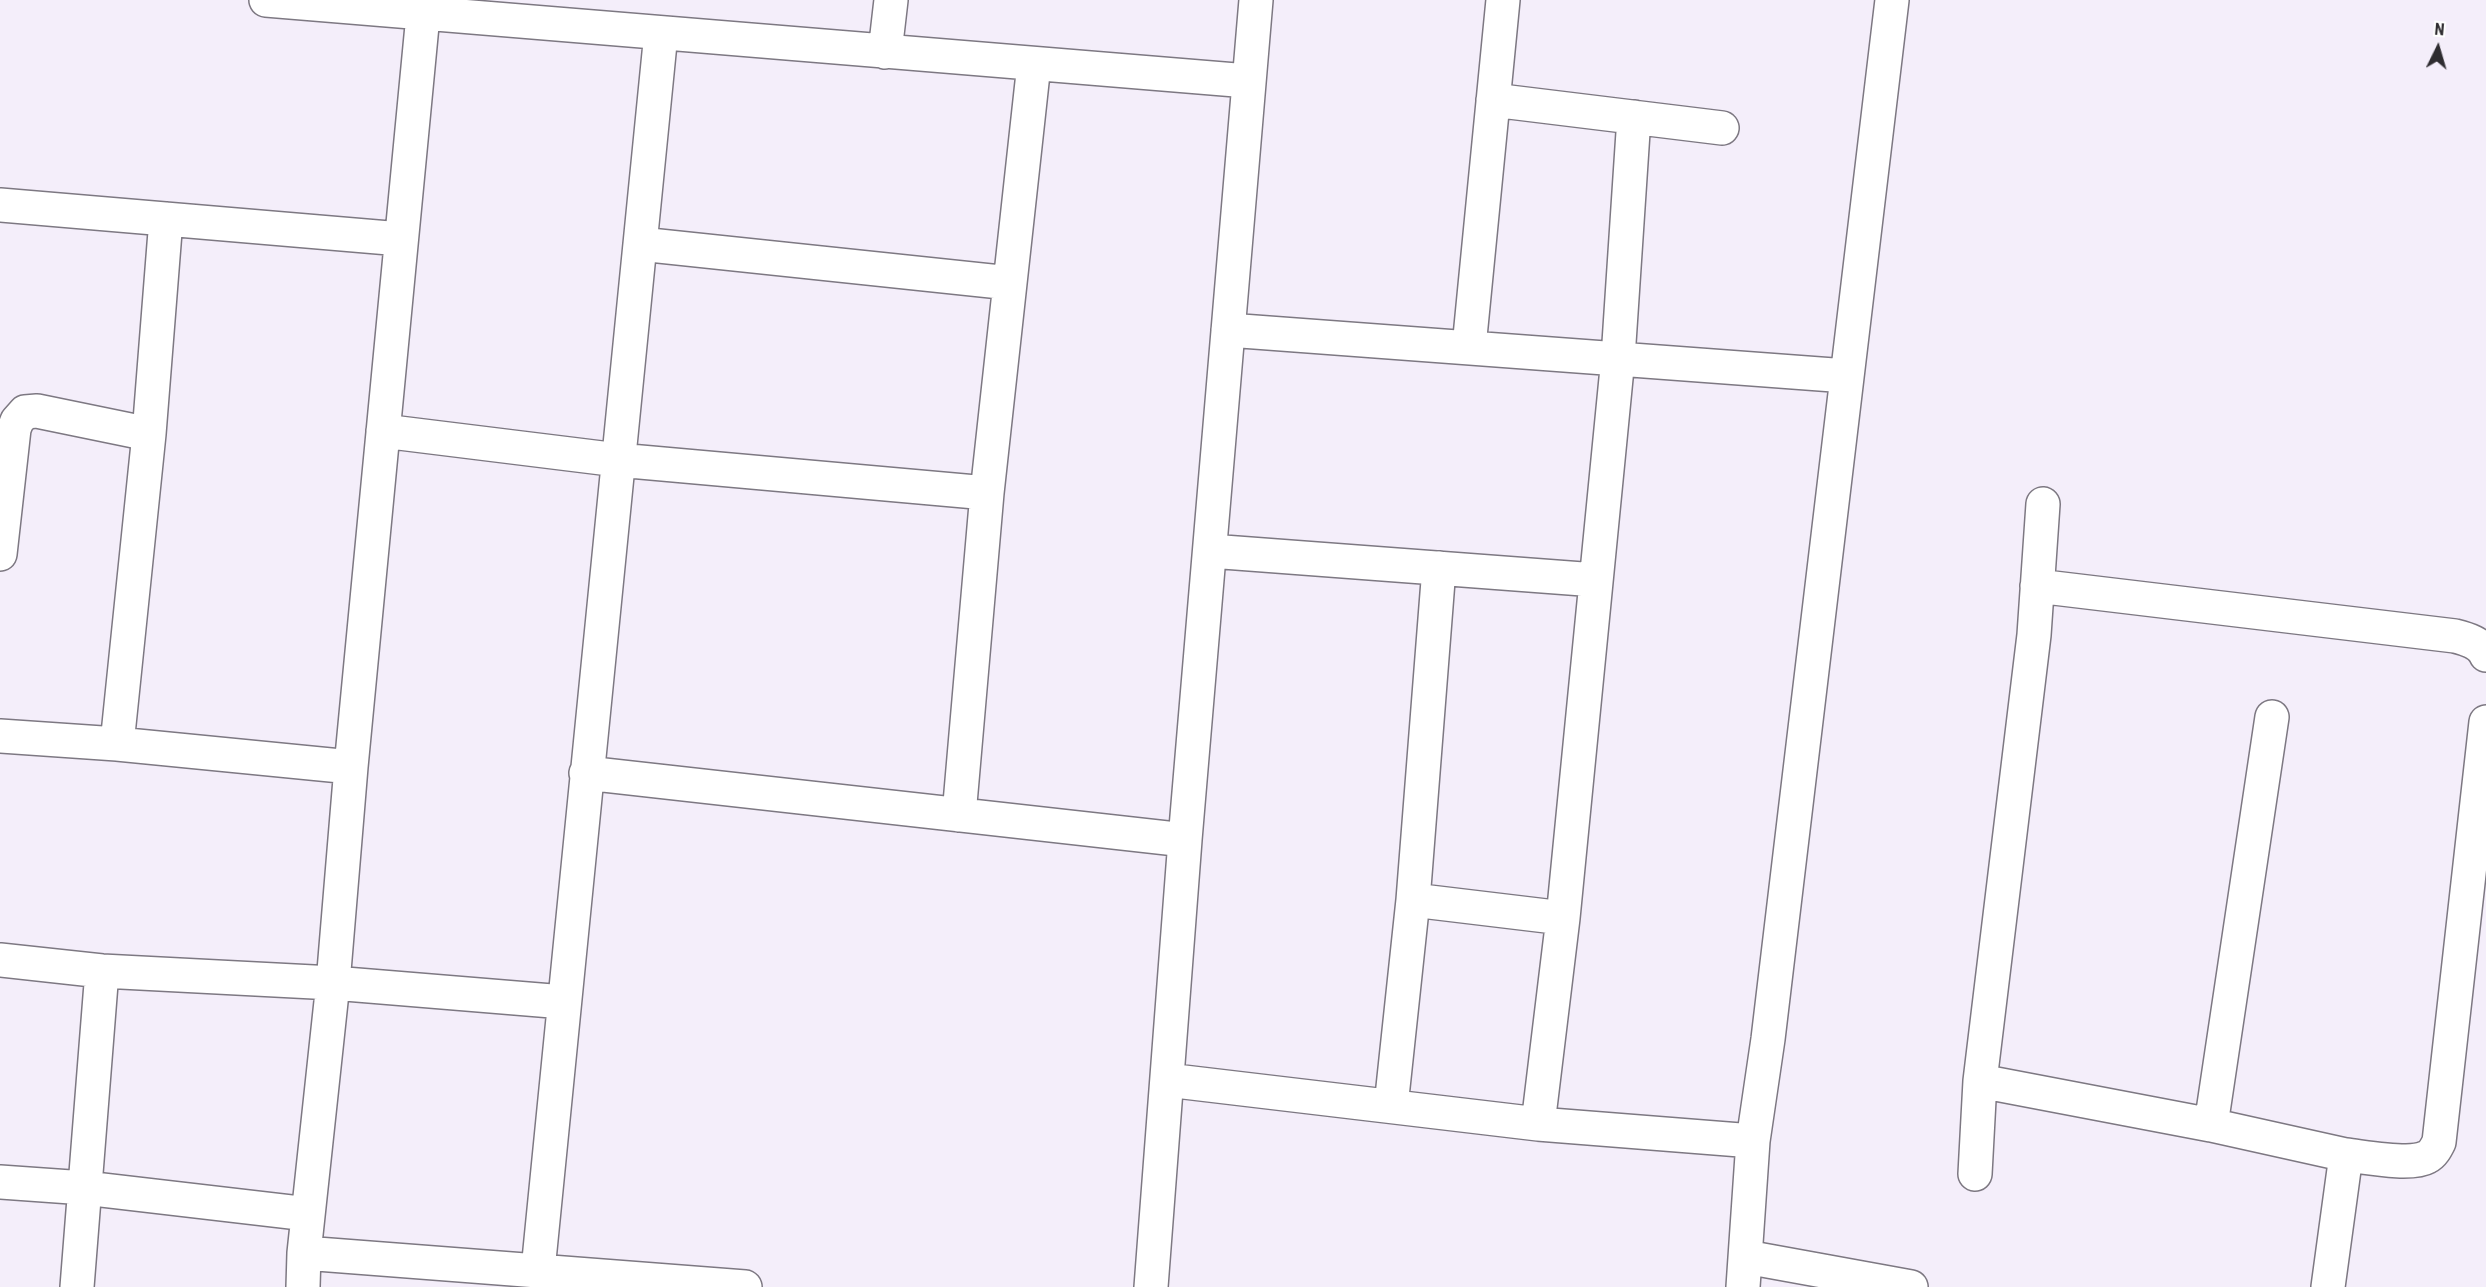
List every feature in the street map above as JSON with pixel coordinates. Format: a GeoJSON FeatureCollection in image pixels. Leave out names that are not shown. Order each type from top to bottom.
{"type":"FeatureCollection","features":[{"type":"Feature","properties":{"kind":"street"},"geometry":{"type":"LineString","coordinates":[[266,0],[423,15],[1248,81]]}},
{"type":"Feature","properties":{"kind":"street"},"geometry":{"type":"LineString","coordinates":[[885,52],[891,0]]}},
{"type":"Feature","properties":{"kind":"street"},"geometry":{"type":"LineString","coordinates":[[1151,1287],[1185,840],[1256,0]]}},
{"type":"Feature","properties":{"kind":"street"},"geometry":{"type":"LineString","coordinates":[[1469,347],[1503,0]]}},
{"type":"Feature","properties":{"kind":"street"},"geometry":{"type":"LineString","coordinates":[[1892,0],[1768,1040],[1753,1142],[1745,1272],[1911,1287]]}},
{"type":"Feature","properties":{"kind":"street"},"geometry":{"type":"LineString","coordinates":[[303,1287],[304,1253],[333,983],[351,767],[423,15]]}},
{"type":"Feature","properties":{"kind":"street"},"geometry":{"type":"LineString","coordinates":[[538,1270],[661,33]]}},
{"type":"Feature","properties":{"kind":"street"},"geometry":{"type":"LineString","coordinates":[[959,815],[987,492],[1034,64]]}},
{"type":"Feature","properties":{"kind":"street"},"geometry":{"type":"LineString","coordinates":[[1493,99],[1722,128]]}},
{"type":"Feature","properties":{"kind":"street"},"geometry":{"type":"LineString","coordinates":[[1538,1124],[1563,918],[1618,358],[1634,117]]}},
{"type":"Feature","properties":{"kind":"street"},"geometry":{"type":"LineString","coordinates":[[0,205],[401,239]]}},
{"type":"Feature","properties":{"kind":"street"},"geometry":{"type":"LineString","coordinates":[[117,744],[149,434],[166,219]]}},
{"type":"Feature","properties":{"kind":"street"},"geometry":{"type":"LineString","coordinates":[[640,244],[1010,283]]}},
{"type":"Feature","properties":{"kind":"street"},"geometry":{"type":"LineString","coordinates":[[1228,330],[1847,376]]}},
{"type":"Feature","properties":{"kind":"street"},"geometry":{"type":"LineString","coordinates":[[0,554],[14,429],[19,417],[25,412],[37,411],[149,434]]}},
{"type":"Feature","properties":{"kind":"street"},"geometry":{"type":"LineString","coordinates":[[383,431],[618,460],[987,492]]}},
{"type":"Feature","properties":{"kind":"street"},"geometry":{"type":"LineString","coordinates":[[1975,1174],[1980,1081],[2032,646],[2043,504]]}},
{"type":"Feature","properties":{"kind":"street"},"geometry":{"type":"LineString","coordinates":[[1210,551],[1596,580]]}},
{"type":"Feature","properties":{"kind":"street"},"geometry":{"type":"LineString","coordinates":[[1391,1106],[1413,900],[1439,568]]}},
{"type":"Feature","properties":{"kind":"street"},"geometry":{"type":"LineString","coordinates":[[2037,586],[2455,636],[2476,644],[2484,650],[2486,655]]}},
{"type":"Feature","properties":{"kind":"street"},"geometry":{"type":"LineString","coordinates":[[2211,1125],[2272,717]]}},
{"type":"Feature","properties":{"kind":"street"},"geometry":{"type":"LineString","coordinates":[[1980,1081],[2211,1125],[2346,1155],[2412,1160],[2426,1158],[2434,1152],[2439,1142],[2475,926],[2486,722]]}},
{"type":"Feature","properties":{"kind":"street"},"geometry":{"type":"LineString","coordinates":[[0,736],[117,744],[351,767]]}},
{"type":"Feature","properties":{"kind":"street"},"geometry":{"type":"LineString","coordinates":[[586,773],[1185,840]]}},
{"type":"Feature","properties":{"kind":"street"},"geometry":{"type":"LineString","coordinates":[[1413,900],[1563,918]]}},
{"type":"Feature","properties":{"kind":"street"},"geometry":{"type":"LineString","coordinates":[[0,960],[102,971],[333,983],[564,1002]]}},
{"type":"Feature","properties":{"kind":"street"},"geometry":{"type":"LineString","coordinates":[[77,1287],[102,971]]}},
{"type":"Feature","properties":{"kind":"street"},"geometry":{"type":"LineString","coordinates":[[1167,1080],[1538,1124],[1753,1142]]}},
{"type":"Feature","properties":{"kind":"street"},"geometry":{"type":"LineString","coordinates":[[2328,1287],[2346,1155]]}},
{"type":"Feature","properties":{"kind":"street"},"geometry":{"type":"LineString","coordinates":[[0,1182],[85,1188],[308,1214]]}},
{"type":"Feature","properties":{"kind":"street"},"geometry":{"type":"LineString","coordinates":[[304,1253],[735,1287]]}}]}
